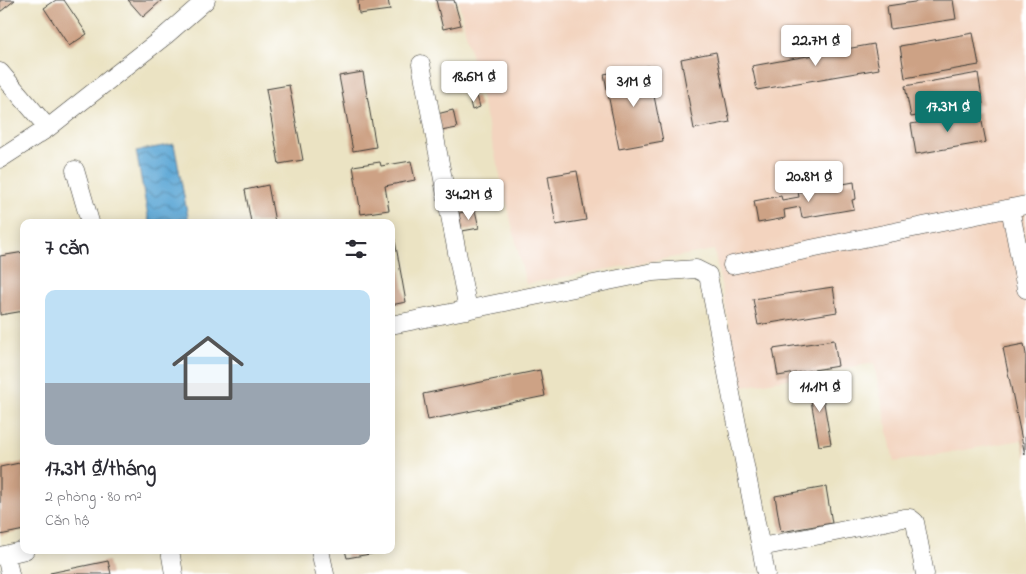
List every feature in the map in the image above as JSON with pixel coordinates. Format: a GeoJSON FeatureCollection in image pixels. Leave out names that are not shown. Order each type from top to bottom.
{"type":"FeatureCollection","features":[{"type":"Feature","properties":{"kind":"street"},"geometry":{"type":"LineString","coordinates":[[0,159],[48,128],[166,35],[206,0]]}},
{"type":"Feature","properties":{"kind":"street"},"geometry":{"type":"LineString","coordinates":[[421,64],[468,310]]}},
{"type":"Feature","properties":{"kind":"street"},"geometry":{"type":"LineString","coordinates":[[0,72],[48,128]]}},
{"type":"Feature","properties":{"kind":"street"},"geometry":{"type":"LineString","coordinates":[[75,170],[89,219]]}},
{"type":"Feature","properties":{"kind":"street"},"geometry":{"type":"LineString","coordinates":[[732,265],[1018,206],[1026,289]]}},
{"type":"Feature","properties":{"kind":"street"},"geometry":{"type":"LineString","coordinates":[[395,324],[653,272],[696,269],[708,275],[766,574]]}},
{"type":"Feature","properties":{"kind":"street"},"geometry":{"type":"LineString","coordinates":[[761,547],[910,518],[915,522],[925,574]]}},
{"type":"Feature","properties":{"kind":"street"},"geometry":{"type":"LineString","coordinates":[[10,574],[3,555],[20,551]]}},
{"type":"Feature","properties":{"kind":"street"},"geometry":{"type":"LineString","coordinates":[[171,554],[174,574]]}},
{"type":"Feature","properties":{"kind":"street"},"geometry":{"type":"LineString","coordinates":[[321,554],[325,574]]}},
{"type":"Feature","properties":{"kind":"shaded area"},"geometry":{"type":"Polygon","coordinates":[[[458,0],[1026,0],[1026,459],[1022,440],[894,462],[874,363],[742,387],[714,250],[526,284],[458,0]]]}},
{"type":"Feature","properties":{"kind":"water"},"geometry":{"type":"Polygon","coordinates":[[[174,144],[188,219],[148,219],[136,151],[174,144]]]}},
{"type":"Feature","properties":{"kind":"building"},"geometry":{"type":"Polygon","coordinates":[[[0,0],[15,0],[0,12],[0,0]]]}},
{"type":"Feature","properties":{"kind":"building"},"geometry":{"type":"Polygon","coordinates":[[[56,0],[64,0],[87,34],[69,46],[44,8],[56,0]]]}},
{"type":"Feature","properties":{"kind":"building"},"geometry":{"type":"Polygon","coordinates":[[[128,0],[162,0],[143,17],[128,0]]]}},
{"type":"Feature","properties":{"kind":"building"},"geometry":{"type":"Polygon","coordinates":[[[358,0],[388,0],[390,10],[359,14],[358,0]]]}},
{"type":"Feature","properties":{"kind":"building"},"geometry":{"type":"Polygon","coordinates":[[[436,0],[454,0],[461,25],[443,29],[436,0]]]}},
{"type":"Feature","properties":{"kind":"building"},"geometry":{"type":"Polygon","coordinates":[[[928,0],[953,0],[956,19],[890,29],[887,6],[928,0]]]}},
{"type":"Feature","properties":{"kind":"building"},"geometry":{"type":"Polygon","coordinates":[[[973,33],[979,65],[905,78],[900,46],[973,33]]]}},
{"type":"Feature","properties":{"kind":"building"},"geometry":{"type":"Polygon","coordinates":[[[874,44],[879,69],[757,90],[752,66],[874,44]]]}},
{"type":"Feature","properties":{"kind":"building"},"geometry":{"type":"Polygon","coordinates":[[[716,52],[730,122],[694,129],[681,59],[716,52]]]}},
{"type":"Feature","properties":{"kind":"building"},"geometry":{"type":"Polygon","coordinates":[[[648,66],[663,141],[619,149],[604,74],[648,66]]]}},
{"type":"Feature","properties":{"kind":"building"},"geometry":{"type":"Polygon","coordinates":[[[363,72],[376,147],[353,151],[339,76],[363,72]]]}},
{"type":"Feature","properties":{"kind":"building"},"geometry":{"type":"Polygon","coordinates":[[[978,73],[983,104],[911,117],[905,86],[978,73]]]}},
{"type":"Feature","properties":{"kind":"building"},"geometry":{"type":"Polygon","coordinates":[[[289,85],[303,160],[279,164],[266,89],[289,85]]]}},
{"type":"Feature","properties":{"kind":"building"},"geometry":{"type":"Polygon","coordinates":[[[477,96],[480,107],[472,110],[469,98],[477,96]]]}},
{"type":"Feature","properties":{"kind":"building"},"geometry":{"type":"Polygon","coordinates":[[[453,110],[457,128],[441,131],[437,114],[453,110]]]}},
{"type":"Feature","properties":{"kind":"building"},"geometry":{"type":"Polygon","coordinates":[[[980,112],[986,142],[916,154],[911,124],[980,112]]]}},
{"type":"Feature","properties":{"kind":"building"},"geometry":{"type":"Polygon","coordinates":[[[411,161],[415,180],[385,186],[389,210],[361,214],[353,166],[380,162],[381,166],[411,161]]]}},
{"type":"Feature","properties":{"kind":"building"},"geometry":{"type":"Polygon","coordinates":[[[577,171],[586,220],[556,225],[548,176],[577,171]]]}},
{"type":"Feature","properties":{"kind":"building"},"geometry":{"type":"Polygon","coordinates":[[[854,182],[856,199],[852,200],[854,209],[802,218],[800,207],[784,210],[785,218],[758,223],[754,201],[781,196],[782,200],[799,197],[798,192],[854,182]]]}},
{"type":"Feature","properties":{"kind":"building"},"geometry":{"type":"Polygon","coordinates":[[[268,185],[274,219],[250,219],[245,190],[268,185]]]}},
{"type":"Feature","properties":{"kind":"building"},"geometry":{"type":"Polygon","coordinates":[[[475,210],[479,228],[462,231],[459,213],[475,210]]]}},
{"type":"Feature","properties":{"kind":"building"},"geometry":{"type":"Polygon","coordinates":[[[395,241],[406,302],[395,304],[395,241]]]}},
{"type":"Feature","properties":{"kind":"building"},"geometry":{"type":"Polygon","coordinates":[[[20,253],[20,312],[0,315],[0,256],[20,253]]]}},
{"type":"Feature","properties":{"kind":"building"},"geometry":{"type":"Polygon","coordinates":[[[833,287],[837,312],[758,325],[753,299],[833,287]]]}},
{"type":"Feature","properties":{"kind":"building"},"geometry":{"type":"Polygon","coordinates":[[[834,340],[838,366],[778,376],[773,349],[834,340]]]}},
{"type":"Feature","properties":{"kind":"building"},"geometry":{"type":"Polygon","coordinates":[[[1024,344],[1026,354],[1025,455],[1003,348],[1024,344]]]}},
{"type":"Feature","properties":{"kind":"building"},"geometry":{"type":"Polygon","coordinates":[[[540,370],[545,396],[428,420],[423,394],[540,370]]]}},
{"type":"Feature","properties":{"kind":"building"},"geometry":{"type":"Polygon","coordinates":[[[820,380],[831,444],[819,446],[808,383],[820,380]]]}},
{"type":"Feature","properties":{"kind":"building"},"geometry":{"type":"Polygon","coordinates":[[[20,463],[20,531],[0,535],[0,467],[20,463]]]}},
{"type":"Feature","properties":{"kind":"building"},"geometry":{"type":"Polygon","coordinates":[[[826,487],[832,523],[781,532],[775,496],[826,487]]]}},
{"type":"Feature","properties":{"kind":"building"},"geometry":{"type":"Polygon","coordinates":[[[346,554],[370,554],[347,558],[346,554]]]}},
{"type":"Feature","properties":{"kind":"building"},"geometry":{"type":"Polygon","coordinates":[[[108,561],[111,574],[50,574],[50,573],[108,561]]]}}]}
